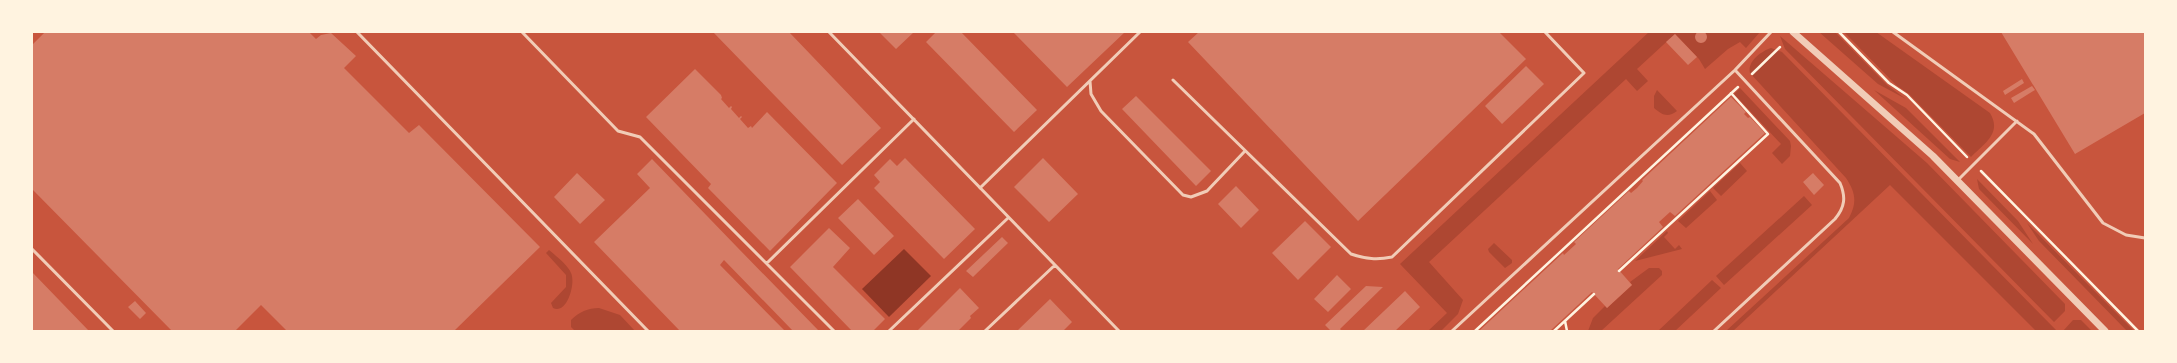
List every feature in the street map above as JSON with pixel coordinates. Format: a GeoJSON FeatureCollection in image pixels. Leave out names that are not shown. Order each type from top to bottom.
{"type":"FeatureCollection","features":[{"type":"Feature","properties":{"kind":"street"},"geometry":{"type":"LineString","coordinates":[[1793,32],[1933,156],[2105,331]]}},
{"type":"Feature","properties":{"kind":"lane"},"geometry":{"type":"LineString","coordinates":[[357,32],[648,331]]}},
{"type":"Feature","properties":{"kind":"lane"},"geometry":{"type":"LineString","coordinates":[[522,32],[618,130],[640,137],[834,331]]}},
{"type":"Feature","properties":{"kind":"lane"},"geometry":{"type":"LineString","coordinates":[[829,32],[1119,331]]}},
{"type":"Feature","properties":{"kind":"lane"},"geometry":{"type":"LineString","coordinates":[[980,188],[1140,32]]}},
{"type":"Feature","properties":{"kind":"lane"},"geometry":{"type":"LineString","coordinates":[[1173,80],[1351,254],[1366,259],[1380,259],[1392,257],[1584,73],[1545,32]]}},
{"type":"Feature","properties":{"kind":"lane"},"geometry":{"type":"LineString","coordinates":[[1452,331],[1735,70],[1771,32]]}},
{"type":"Feature","properties":{"kind":"lane"},"geometry":{"type":"LineString","coordinates":[[1893,32],[2017,121],[2041,142],[2096,216],[2103,223],[2126,235],[2145,238]]}},
{"type":"Feature","properties":{"kind":"lane"},"geometry":{"type":"LineString","coordinates":[[1714,331],[1835,219],[1842,211],[1844,202],[1844,192],[1840,184],[1735,70]]}},
{"type":"Feature","properties":{"kind":"lane"},"geometry":{"type":"LineString","coordinates":[[1090,81],[1092,94],[1101,111],[1183,194],[1190,197],[1207,191],[1245,151]]}},
{"type":"Feature","properties":{"kind":"lane"},"geometry":{"type":"LineString","coordinates":[[767,263],[914,119]]}},
{"type":"Feature","properties":{"kind":"lane"},"geometry":{"type":"LineString","coordinates":[[1957,181],[2017,121]]}},
{"type":"Feature","properties":{"kind":"lane"},"geometry":{"type":"LineString","coordinates":[[889,331],[1008,218]]}},
{"type":"Feature","properties":{"kind":"lane"},"geometry":{"type":"LineString","coordinates":[[32,249],[112,331]]}},
{"type":"Feature","properties":{"kind":"lane"},"geometry":{"type":"LineString","coordinates":[[985,331],[1055,265]]}},
{"type":"Feature","properties":{"kind":"path"},"geometry":{"type":"LineString","coordinates":[[1839,32],[1889,83],[1907,95],[2138,331]]}},
{"type":"Feature","properties":{"kind":"path"},"geometry":{"type":"LineString","coordinates":[[1475,331],[1745,81],[1780,46]]}},
{"type":"Feature","properties":{"kind":"path"},"geometry":{"type":"LineString","coordinates":[[1620,271],[1768,134],[1731,93]]}},
{"type":"Feature","properties":{"kind":"path"},"geometry":{"type":"LineString","coordinates":[[1554,331],[1594,294]]}},
{"type":"Feature","properties":{"kind":"path"},"geometry":{"type":"LineString","coordinates":[[1565,321],[1567,331]]}},
{"type":"Feature","properties":{"kind":"shaded area"},"geometry":{"type":"Polygon","coordinates":[[[1649,32],[1760,32],[1746,48],[1740,42],[1728,49],[1705,69],[1699,59],[1675,34],[1637,69],[1648,81],[1637,91],[1626,79],[1429,262],[1463,300],[1458,314],[1441,331],[1428,331],[1447,313],[1400,264],[1649,32]]]}},
{"type":"Feature","properties":{"kind":"shaded area"},"geometry":{"type":"Polygon","coordinates":[[[1819,32],[1835,32],[1887,85],[1906,99],[1878,84],[1819,32]]]}},
{"type":"Feature","properties":{"kind":"shaded area"},"geometry":{"type":"Polygon","coordinates":[[[1844,32],[1876,32],[1990,113],[1994,126],[1990,137],[1971,157],[1909,94],[1896,85],[1844,32]]]}},
{"type":"Feature","properties":{"kind":"shaded area"},"geometry":{"type":"Polygon","coordinates":[[[1780,36],[1927,163],[2065,304],[2065,311],[2054,322],[1785,49],[1780,36]]]}},
{"type":"Feature","properties":{"kind":"shaded area"},"geometry":{"type":"Polygon","coordinates":[[[1771,48],[1782,52],[2057,331],[2036,331],[1890,185],[1733,331],[1726,331],[1849,218],[1852,213],[1854,203],[1852,188],[1846,178],[1750,73],[1751,64],[1756,57],[1771,48]]]}},
{"type":"Feature","properties":{"kind":"shaded area"},"geometry":{"type":"Polygon","coordinates":[[[1740,88],[1790,141],[1790,156],[1782,164],[1772,153],[1781,144],[1734,94],[1740,88]]]}},
{"type":"Feature","properties":{"kind":"shaded area"},"geometry":{"type":"Polygon","coordinates":[[[1657,90],[1677,111],[1665,115],[1654,108],[1654,96],[1657,90]]]}},
{"type":"Feature","properties":{"kind":"shaded area"},"geometry":{"type":"Polygon","coordinates":[[[1874,90],[1906,108],[1960,162],[1950,159],[1874,90]]]}},
{"type":"Feature","properties":{"kind":"shaded area"},"geometry":{"type":"Polygon","coordinates":[[[1740,163],[1747,171],[1721,196],[1713,188],[1740,163]]]}},
{"type":"Feature","properties":{"kind":"shaded area"},"geometry":{"type":"Polygon","coordinates":[[[1977,179],[2018,221],[2033,244],[1979,189],[1977,179]]]}},
{"type":"Feature","properties":{"kind":"shaded area"},"geometry":{"type":"Polygon","coordinates":[[[1710,191],[1717,200],[1686,228],[1678,221],[1710,191]]]}},
{"type":"Feature","properties":{"kind":"shaded area"},"geometry":{"type":"Polygon","coordinates":[[[1804,196],[1812,205],[1724,285],[1716,276],[1804,196]]]}},
{"type":"Feature","properties":{"kind":"shaded area"},"geometry":{"type":"Polygon","coordinates":[[[2027,223],[2134,331],[2127,331],[2039,241],[2027,223]]]}},
{"type":"Feature","properties":{"kind":"shaded area"},"geometry":{"type":"Polygon","coordinates":[[[1667,231],[1668,233],[1664,237],[1675,249],[1679,245],[1682,249],[1635,261],[1667,231]]]}},
{"type":"Feature","properties":{"kind":"shaded area"},"geometry":{"type":"Polygon","coordinates":[[[1494,243],[1512,260],[1512,263],[1505,268],[1489,252],[1488,249],[1494,243]]]}},
{"type":"Feature","properties":{"kind":"shaded area"},"geometry":{"type":"Polygon","coordinates":[[[904,249],[931,276],[889,317],[862,289],[904,249]]]}},
{"type":"Feature","properties":{"kind":"shaded area"},"geometry":{"type":"Polygon","coordinates":[[[549,250],[567,267],[572,278],[569,297],[566,303],[558,309],[553,308],[551,303],[566,287],[566,275],[546,253],[549,250]]]}},
{"type":"Feature","properties":{"kind":"shaded area"},"geometry":{"type":"Polygon","coordinates":[[[1649,268],[1659,268],[1662,271],[1662,275],[1601,331],[1588,331],[1593,318],[1605,306],[1607,308],[1632,285],[1630,282],[1649,268]]]}},
{"type":"Feature","properties":{"kind":"shaded area"},"geometry":{"type":"Polygon","coordinates":[[[1712,280],[1721,288],[1675,331],[1658,331],[1712,280]]]}},
{"type":"Feature","properties":{"kind":"shaded area"},"geometry":{"type":"Polygon","coordinates":[[[599,308],[620,315],[635,331],[575,331],[571,327],[571,320],[577,315],[587,310],[599,308]]]}},
{"type":"Feature","properties":{"kind":"shaded area"},"geometry":{"type":"Polygon","coordinates":[[[2073,320],[2081,320],[2092,331],[2063,331],[2073,320]]]}},
{"type":"Feature","properties":{"kind":"building"},"geometry":{"type":"Polygon","coordinates":[[[1699,31],[1703,31],[1707,37],[1703,43],[1699,43],[1695,39],[1695,35],[1699,31]]]}},
{"type":"Feature","properties":{"kind":"building"},"geometry":{"type":"Polygon","coordinates":[[[45,32],[309,32],[316,39],[321,35],[331,33],[356,56],[344,68],[409,133],[419,125],[540,247],[454,331],[287,331],[261,305],[235,331],[172,331],[32,189],[32,45],[45,32]]]}},
{"type":"Feature","properties":{"kind":"building"},"geometry":{"type":"Polygon","coordinates":[[[713,32],[789,32],[881,128],[842,165],[713,32]]]}},
{"type":"Feature","properties":{"kind":"building"},"geometry":{"type":"Polygon","coordinates":[[[879,32],[914,32],[896,49],[879,32]]]}},
{"type":"Feature","properties":{"kind":"building"},"geometry":{"type":"Polygon","coordinates":[[[936,32],[961,32],[1037,110],[1014,132],[926,42],[936,32]]]}},
{"type":"Feature","properties":{"kind":"building"},"geometry":{"type":"Polygon","coordinates":[[[1013,32],[1125,32],[1067,87],[1013,32]]]}},
{"type":"Feature","properties":{"kind":"building"},"geometry":{"type":"Polygon","coordinates":[[[1199,32],[1499,32],[1526,59],[1358,221],[1188,42],[1199,32]]]}},
{"type":"Feature","properties":{"kind":"building"},"geometry":{"type":"Polygon","coordinates":[[[2001,32],[2145,32],[2145,113],[2075,154],[2001,32]]]}},
{"type":"Feature","properties":{"kind":"building"},"geometry":{"type":"Polygon","coordinates":[[[1675,34],[1697,57],[1688,65],[1666,42],[1675,34]]]}},
{"type":"Feature","properties":{"kind":"building"},"geometry":{"type":"Polygon","coordinates":[[[1526,66],[1544,84],[1502,124],[1485,106],[1526,66]]]}},
{"type":"Feature","properties":{"kind":"building"},"geometry":{"type":"Polygon","coordinates":[[[695,69],[721,95],[721,99],[729,108],[731,106],[731,109],[739,118],[741,116],[742,117],[740,119],[748,128],[751,126],[752,128],[767,112],[837,183],[770,251],[708,188],[711,184],[646,117],[695,69]]]}},
{"type":"Feature","properties":{"kind":"building"},"geometry":{"type":"Polygon","coordinates":[[[2022,79],[2024,83],[2005,95],[2003,91],[2022,79]]]}},
{"type":"Feature","properties":{"kind":"building"},"geometry":{"type":"Polygon","coordinates":[[[2032,86],[2035,90],[2014,103],[2011,98],[2032,86]]]}},
{"type":"Feature","properties":{"kind":"building"},"geometry":{"type":"Polygon","coordinates":[[[1136,96],[1211,171],[1196,186],[1122,109],[1136,96]]]}},
{"type":"Feature","properties":{"kind":"building"},"geometry":{"type":"Polygon","coordinates":[[[1731,97],[1746,112],[1744,114],[1748,118],[1750,117],[1765,133],[1675,216],[1670,212],[1659,222],[1663,227],[1618,269],[1632,285],[1607,308],[1592,292],[1550,331],[1479,331],[1563,253],[1564,255],[1576,244],[1574,242],[1629,191],[1631,193],[1637,188],[1643,181],[1642,180],[1731,97]]]}},
{"type":"Feature","properties":{"kind":"building"},"geometry":{"type":"Polygon","coordinates":[[[905,158],[975,229],[944,259],[874,188],[880,182],[874,175],[890,159],[897,166],[905,158]]]}},
{"type":"Feature","properties":{"kind":"building"},"geometry":{"type":"Polygon","coordinates":[[[1043,158],[1078,194],[1049,222],[1014,187],[1043,158]]]}},
{"type":"Feature","properties":{"kind":"building"},"geometry":{"type":"Polygon","coordinates":[[[652,159],[819,331],[793,331],[724,260],[720,265],[785,331],[680,331],[594,242],[650,188],[637,174],[652,159]]]}},
{"type":"Feature","properties":{"kind":"building"},"geometry":{"type":"Polygon","coordinates":[[[577,173],[605,200],[580,224],[554,197],[577,173]]]}},
{"type":"Feature","properties":{"kind":"building"},"geometry":{"type":"Polygon","coordinates":[[[1813,173],[1824,185],[1814,195],[1803,182],[1813,173]]]}},
{"type":"Feature","properties":{"kind":"building"},"geometry":{"type":"Polygon","coordinates":[[[1236,186],[1259,210],[1241,228],[1218,204],[1236,186]]]}},
{"type":"Feature","properties":{"kind":"building"},"geometry":{"type":"Polygon","coordinates":[[[858,199],[894,236],[874,255],[838,218],[858,199]]]}},
{"type":"Feature","properties":{"kind":"building"},"geometry":{"type":"Polygon","coordinates":[[[1305,221],[1331,247],[1298,280],[1272,253],[1305,221]]]}},
{"type":"Feature","properties":{"kind":"building"},"geometry":{"type":"Polygon","coordinates":[[[829,228],[850,248],[833,267],[885,319],[873,331],[852,331],[790,267],[829,228]]]}},
{"type":"Feature","properties":{"kind":"building"},"geometry":{"type":"Polygon","coordinates":[[[1002,237],[1008,243],[973,277],[966,271],[1002,237]]]}},
{"type":"Feature","properties":{"kind":"building"},"geometry":{"type":"Polygon","coordinates":[[[32,272],[89,331],[32,331],[32,272]]]}},
{"type":"Feature","properties":{"kind":"building"},"geometry":{"type":"Polygon","coordinates":[[[1337,275],[1351,289],[1328,312],[1314,299],[1337,275]]]}},
{"type":"Feature","properties":{"kind":"building"},"geometry":{"type":"Polygon","coordinates":[[[1366,286],[1383,287],[1340,329],[1342,331],[1331,331],[1325,325],[1366,286]]]}},
{"type":"Feature","properties":{"kind":"building"},"geometry":{"type":"Polygon","coordinates":[[[960,288],[979,308],[970,316],[971,318],[958,331],[917,331],[960,288]]]}},
{"type":"Feature","properties":{"kind":"building"},"geometry":{"type":"Polygon","coordinates":[[[1405,291],[1420,307],[1395,331],[1363,331],[1405,291]]]}},
{"type":"Feature","properties":{"kind":"building"},"geometry":{"type":"Polygon","coordinates":[[[1050,299],[1072,322],[1063,331],[1017,331],[1050,299]]]}},
{"type":"Feature","properties":{"kind":"building"},"geometry":{"type":"Polygon","coordinates":[[[135,301],[146,313],[140,319],[128,307],[135,301]]]}}]}
